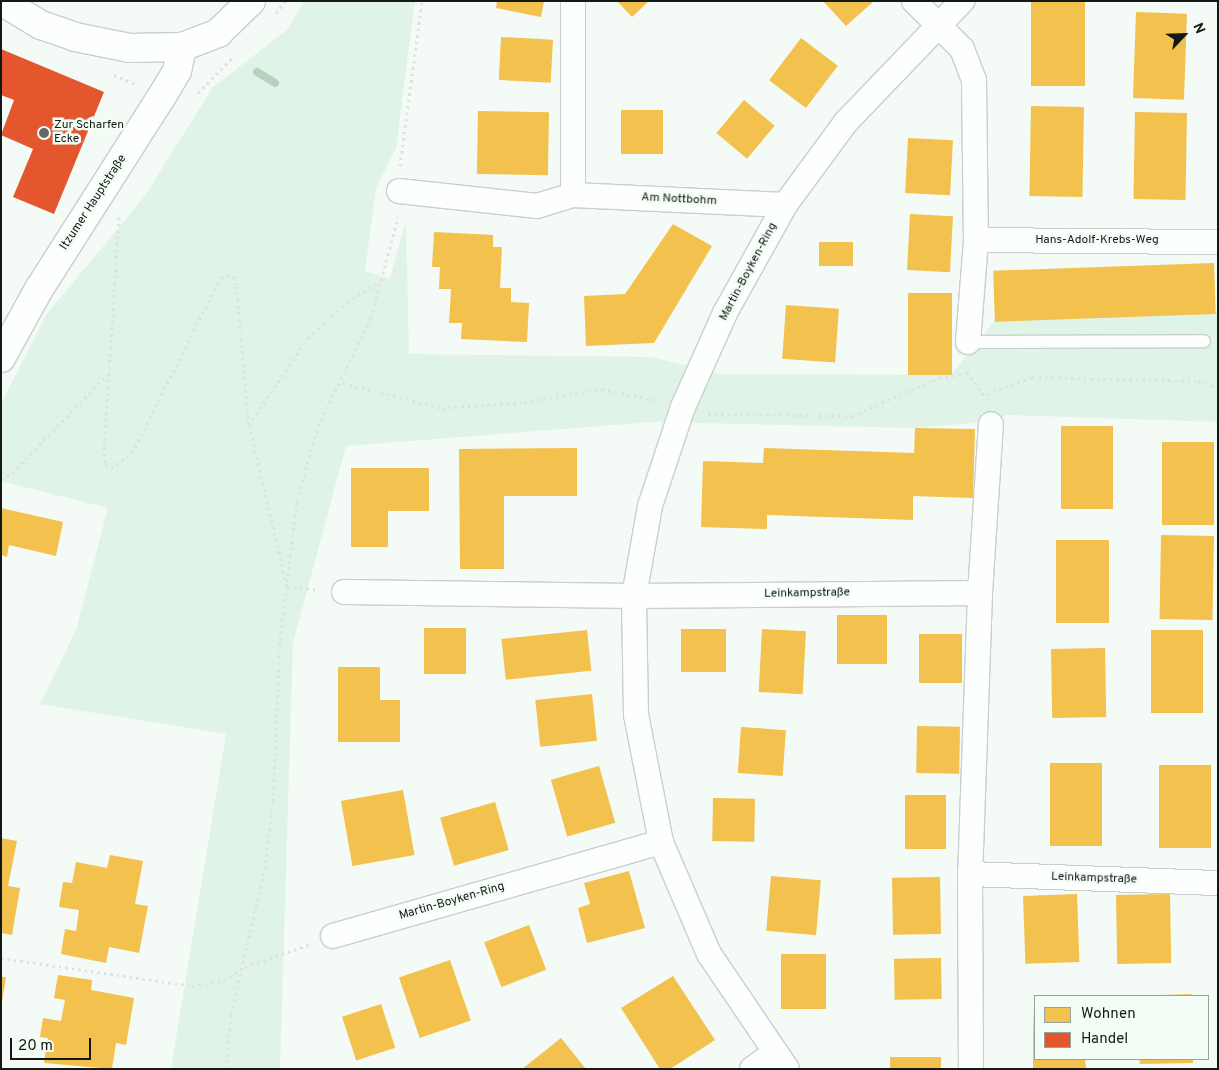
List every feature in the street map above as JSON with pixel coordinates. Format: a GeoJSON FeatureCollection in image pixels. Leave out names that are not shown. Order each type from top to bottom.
{"type":"FeatureCollection","features":[{"type":"Feature","properties":{"kind":"main road"},"geometry":{"type":"LineString","coordinates":[[10,4],[75,37],[130,48],[182,47],[218,33],[250,1]]}},
{"type":"Feature","properties":{"kind":"main road","name":"Itzumer Hauptstraße"},"geometry":{"type":"LineString","coordinates":[[1,358],[38,289],[102,191],[176,71],[182,47]]}},
{"type":"Feature","properties":{"kind":"street"},"geometry":{"type":"LineString","coordinates":[[573,1],[573,195]]}},
{"type":"Feature","properties":{"kind":"street"},"geometry":{"type":"LineString","coordinates":[[914,1],[962,49],[974,80],[976,240],[968,342]]}},
{"type":"Feature","properties":{"kind":"street","name":"Martin-Boyken-Ring"},"geometry":{"type":"LineString","coordinates":[[752,1069],[781,1061],[709,954],[661,842],[636,715],[634,596],[650,506],[683,407],[725,313],[784,205],[846,122],[936,24],[962,1]]}},
{"type":"Feature","properties":{"kind":"street","name":"Am Nottbohm"},"geometry":{"type":"LineString","coordinates":[[399,190],[537,206],[573,195],[784,205]]}},
{"type":"Feature","properties":{"kind":"street","name":"Hans-Adolf-Krebs-Weg"},"geometry":{"type":"LineString","coordinates":[[976,240],[1218,242]]}},
{"type":"Feature","properties":{"kind":"street"},"geometry":{"type":"LineString","coordinates":[[971,1069],[970,874],[980,592],[991,424]]}},
{"type":"Feature","properties":{"kind":"street"},"geometry":{"type":"LineString","coordinates":[[344,592],[634,596]]}},
{"type":"Feature","properties":{"kind":"street","name":"Leinkampstraße"},"geometry":{"type":"LineString","coordinates":[[634,596],[980,592]]}},
{"type":"Feature","properties":{"kind":"street","name":"Martin-Boyken-Ring"},"geometry":{"type":"LineString","coordinates":[[332,936],[661,842]]}},
{"type":"Feature","properties":{"kind":"street","name":"Leinkampstraße"},"geometry":{"type":"LineString","coordinates":[[970,874],[1218,883]]}},
{"type":"Feature","properties":{"kind":"lane"},"geometry":{"type":"LineString","coordinates":[[968,342],[1204,341]]}},
{"type":"Feature","properties":{"kind":"path"},"geometry":{"type":"LineString","coordinates":[[226,1069],[231,1014],[244,967],[273,801],[287,586],[305,464],[318,426],[343,383],[371,318],[380,282],[398,228],[399,190],[422,1]]}},
{"type":"Feature","properties":{"kind":"path"},"geometry":{"type":"LineString","coordinates":[[102,191],[120,208],[107,375],[105,465],[111,468],[132,453],[221,277],[227,274],[233,276],[236,286],[249,426],[287,586]]}},
{"type":"Feature","properties":{"kind":"path"},"geometry":{"type":"LineString","coordinates":[[249,426],[308,338],[347,302],[380,282]]}},
{"type":"Feature","properties":{"kind":"path"},"geometry":{"type":"LineString","coordinates":[[968,342],[967,372],[987,394],[991,424]]}},
{"type":"Feature","properties":{"kind":"path"},"geometry":{"type":"LineString","coordinates":[[343,383],[442,408],[524,402],[602,389],[683,407],[701,414],[852,416],[933,380],[967,372]]}},
{"type":"Feature","properties":{"kind":"path"},"geometry":{"type":"LineString","coordinates":[[1,479],[12,473],[107,375]]}},
{"type":"Feature","properties":{"kind":"path"},"geometry":{"type":"LineString","coordinates":[[987,394],[1032,378],[1198,381],[1218,388]]}},
{"type":"Feature","properties":{"kind":"path"},"geometry":{"type":"LineString","coordinates":[[287,586],[344,592]]}},
{"type":"Feature","properties":{"kind":"path"},"geometry":{"type":"LineString","coordinates":[[1,958],[192,986],[224,981],[244,967],[332,936]]}},
{"type":"Feature","properties":{"kind":"green space"},"geometry":{"type":"Polygon","coordinates":[[[304,1],[415,1],[396,148],[376,188],[365,271],[390,279],[406,219],[409,354],[652,357],[720,374],[951,375],[995,320],[1218,312],[1218,422],[1007,415],[973,423],[915,428],[653,422],[346,446],[293,643],[280,1069],[171,1069],[226,734],[40,704],[76,630],[108,508],[1,481],[1,404],[46,315],[144,197],[213,87],[287,30],[304,1]]]}},
{"type":"Feature","properties":{"kind":"building: Wohnen"},"geometry":{"type":"Polygon","coordinates":[[[497,1],[544,1],[541,17],[496,8],[497,1]]]}},
{"type":"Feature","properties":{"kind":"building: Wohnen"},"geometry":{"type":"Polygon","coordinates":[[[617,1],[649,1],[632,17],[617,1]]]}},
{"type":"Feature","properties":{"kind":"building: Wohnen"},"geometry":{"type":"Polygon","coordinates":[[[823,1],[874,1],[846,26],[823,1]]]}},
{"type":"Feature","properties":{"kind":"building: Wohnen"},"geometry":{"type":"Polygon","coordinates":[[[1031,1],[1085,1],[1085,86],[1031,86],[1031,1]]]}},
{"type":"Feature","properties":{"kind":"building: Wohnen"},"geometry":{"type":"Polygon","coordinates":[[[1136,12],[1187,14],[1184,100],[1133,98],[1136,12]]]}},
{"type":"Feature","properties":{"kind":"building: Wohnen"},"geometry":{"type":"Polygon","coordinates":[[[501,37],[553,40],[551,83],[499,80],[501,37]]]}},
{"type":"Feature","properties":{"kind":"building: Wohnen"},"geometry":{"type":"Polygon","coordinates":[[[801,38],[838,66],[806,108],[769,80],[801,38]]]}},
{"type":"Feature","properties":{"kind":"building: Wohnen"},"geometry":{"type":"Polygon","coordinates":[[[744,100],[775,126],[747,159],[716,133],[744,100]]]}},
{"type":"Feature","properties":{"kind":"building: Wohnen"},"geometry":{"type":"Polygon","coordinates":[[[1031,106],[1084,107],[1082,197],[1029,196],[1031,106]]]}},
{"type":"Feature","properties":{"kind":"building: Wohnen"},"geometry":{"type":"Polygon","coordinates":[[[621,110],[663,110],[663,154],[621,154],[621,110]]]}},
{"type":"Feature","properties":{"kind":"building: Wohnen"},"geometry":{"type":"Polygon","coordinates":[[[478,111],[549,112],[548,175],[477,174],[478,111]]]}},
{"type":"Feature","properties":{"kind":"building: Wohnen"},"geometry":{"type":"Polygon","coordinates":[[[1135,112],[1187,113],[1185,200],[1133,199],[1135,112]]]}},
{"type":"Feature","properties":{"kind":"building: Wohnen"},"geometry":{"type":"Polygon","coordinates":[[[908,138],[953,140],[950,195],[905,193],[908,138]]]}},
{"type":"Feature","properties":{"kind":"building: Wohnen"},"geometry":{"type":"Polygon","coordinates":[[[910,214],[953,216],[950,272],[907,270],[910,214]]]}},
{"type":"Feature","properties":{"kind":"building: Wohnen"},"geometry":{"type":"Polygon","coordinates":[[[673,224],[712,246],[654,343],[586,346],[584,296],[625,294],[673,224]]]}},
{"type":"Feature","properties":{"kind":"building: Wohnen"},"geometry":{"type":"Polygon","coordinates":[[[434,232],[493,235],[493,247],[502,247],[500,288],[511,288],[511,302],[529,303],[527,342],[461,339],[462,323],[449,323],[451,289],[439,289],[440,267],[432,267],[434,232]]]}},
{"type":"Feature","properties":{"kind":"building: Wohnen"},"geometry":{"type":"Polygon","coordinates":[[[819,242],[853,242],[853,266],[819,266],[819,242]]]}},
{"type":"Feature","properties":{"kind":"building: Wohnen"},"geometry":{"type":"Polygon","coordinates":[[[1214,263],[1216,314],[995,322],[993,271],[1214,263]]]}},
{"type":"Feature","properties":{"kind":"building: Wohnen"},"geometry":{"type":"Polygon","coordinates":[[[908,293],[952,293],[952,375],[908,375],[908,293]]]}},
{"type":"Feature","properties":{"kind":"building: Wohnen"},"geometry":{"type":"Polygon","coordinates":[[[786,305],[839,309],[835,363],[782,359],[786,305]]]}},
{"type":"Feature","properties":{"kind":"building: Wohnen"},"geometry":{"type":"Polygon","coordinates":[[[1061,426],[1113,426],[1113,509],[1061,509],[1061,426]]]}},
{"type":"Feature","properties":{"kind":"building: Wohnen"},"geometry":{"type":"Polygon","coordinates":[[[915,428],[975,429],[973,498],[913,496],[913,520],[767,515],[767,529],[701,527],[703,461],[763,463],[764,448],[914,453],[915,428]]]}},
{"type":"Feature","properties":{"kind":"building: Wohnen"},"geometry":{"type":"Polygon","coordinates":[[[1162,442],[1214,442],[1214,525],[1162,525],[1162,442]]]}},
{"type":"Feature","properties":{"kind":"building: Wohnen"},"geometry":{"type":"Polygon","coordinates":[[[577,448],[577,496],[504,496],[504,569],[460,569],[459,449],[577,448]]]}},
{"type":"Feature","properties":{"kind":"building: Wohnen"},"geometry":{"type":"Polygon","coordinates":[[[351,468],[429,468],[429,511],[388,511],[388,547],[351,547],[351,468]]]}},
{"type":"Feature","properties":{"kind":"building: Wohnen"},"geometry":{"type":"Polygon","coordinates":[[[1,508],[63,522],[56,556],[9,545],[7,557],[1,555],[1,508]]]}},
{"type":"Feature","properties":{"kind":"building: Wohnen"},"geometry":{"type":"Polygon","coordinates":[[[1161,535],[1214,536],[1213,620],[1160,619],[1161,535]]]}},
{"type":"Feature","properties":{"kind":"building: Wohnen"},"geometry":{"type":"Polygon","coordinates":[[[1056,540],[1109,540],[1109,623],[1056,623],[1056,540]]]}},
{"type":"Feature","properties":{"kind":"building: Wohnen"},"geometry":{"type":"Polygon","coordinates":[[[837,615],[887,615],[887,664],[837,664],[837,615]]]}},
{"type":"Feature","properties":{"kind":"building: Wohnen"},"geometry":{"type":"Polygon","coordinates":[[[424,628],[466,628],[466,674],[424,674],[424,628]]]}},
{"type":"Feature","properties":{"kind":"building: Wohnen"},"geometry":{"type":"Polygon","coordinates":[[[681,629],[726,629],[726,672],[681,672],[681,629]]]}},
{"type":"Feature","properties":{"kind":"building: Wohnen"},"geometry":{"type":"Polygon","coordinates":[[[762,629],[806,631],[803,694],[759,692],[762,629]]]}},
{"type":"Feature","properties":{"kind":"building: Wohnen"},"geometry":{"type":"Polygon","coordinates":[[[587,630],[591,671],[506,680],[501,639],[587,630]]]}},
{"type":"Feature","properties":{"kind":"building: Wohnen"},"geometry":{"type":"Polygon","coordinates":[[[1151,630],[1203,630],[1203,713],[1151,713],[1151,630]]]}},
{"type":"Feature","properties":{"kind":"building: Wohnen"},"geometry":{"type":"Polygon","coordinates":[[[919,634],[962,634],[962,683],[919,683],[919,634]]]}},
{"type":"Feature","properties":{"kind":"building: Wohnen"},"geometry":{"type":"Polygon","coordinates":[[[1105,648],[1106,717],[1052,718],[1051,649],[1105,648]]]}},
{"type":"Feature","properties":{"kind":"building: Wohnen"},"geometry":{"type":"Polygon","coordinates":[[[338,667],[380,667],[380,700],[400,700],[400,742],[338,742],[338,667]]]}},
{"type":"Feature","properties":{"kind":"building: Wohnen"},"geometry":{"type":"Polygon","coordinates":[[[592,694],[597,741],[540,747],[535,700],[592,694]]]}},
{"type":"Feature","properties":{"kind":"building: Wohnen"},"geometry":{"type":"Polygon","coordinates":[[[917,726],[960,727],[959,774],[916,773],[917,726]]]}},
{"type":"Feature","properties":{"kind":"building: Wohnen"},"geometry":{"type":"Polygon","coordinates":[[[741,727],[786,730],[783,776],[738,773],[741,727]]]}},
{"type":"Feature","properties":{"kind":"building: Wohnen"},"geometry":{"type":"Polygon","coordinates":[[[1050,763],[1102,763],[1102,846],[1050,846],[1050,763]]]}},
{"type":"Feature","properties":{"kind":"building: Wohnen"},"geometry":{"type":"Polygon","coordinates":[[[1159,765],[1211,765],[1211,848],[1159,848],[1159,765]]]}},
{"type":"Feature","properties":{"kind":"building: Wohnen"},"geometry":{"type":"Polygon","coordinates":[[[599,766],[615,823],[567,836],[551,780],[599,766]]]}},
{"type":"Feature","properties":{"kind":"building: Wohnen"},"geometry":{"type":"Polygon","coordinates":[[[403,790],[414,855],[352,866],[341,801],[403,790]]]}},
{"type":"Feature","properties":{"kind":"building: Wohnen"},"geometry":{"type":"Polygon","coordinates":[[[905,795],[946,795],[946,849],[905,849],[905,795]]]}},
{"type":"Feature","properties":{"kind":"building: Wohnen"},"geometry":{"type":"Polygon","coordinates":[[[713,798],[755,799],[754,842],[712,841],[713,798]]]}},
{"type":"Feature","properties":{"kind":"building: Wohnen"},"geometry":{"type":"Polygon","coordinates":[[[495,802],[509,850],[454,866],[440,818],[495,802]]]}},
{"type":"Feature","properties":{"kind":"building: Wohnen"},"geometry":{"type":"Polygon","coordinates":[[[1,838],[17,841],[8,886],[20,888],[12,935],[1,933],[1,838]]]}},
{"type":"Feature","properties":{"kind":"building: Wohnen"},"geometry":{"type":"Polygon","coordinates":[[[110,855],[143,861],[135,904],[148,906],[139,953],[109,947],[106,963],[61,954],[65,929],[76,931],[79,910],[59,907],[63,882],[72,883],[76,862],[107,868],[110,855]]]}},
{"type":"Feature","properties":{"kind":"building: Wohnen"},"geometry":{"type":"Polygon","coordinates":[[[629,871],[645,928],[587,943],[578,908],[590,904],[584,883],[629,871]]]}},
{"type":"Feature","properties":{"kind":"building: Wohnen"},"geometry":{"type":"Polygon","coordinates":[[[771,876],[821,880],[816,935],[766,931],[771,876]]]}},
{"type":"Feature","properties":{"kind":"building: Wohnen"},"geometry":{"type":"Polygon","coordinates":[[[940,877],[941,934],[893,935],[892,878],[940,877]]]}},
{"type":"Feature","properties":{"kind":"building: Wohnen"},"geometry":{"type":"Polygon","coordinates":[[[1077,894],[1079,962],[1025,964],[1023,896],[1077,894]]]}},
{"type":"Feature","properties":{"kind":"building: Wohnen"},"geometry":{"type":"Polygon","coordinates":[[[1170,894],[1171,963],[1117,964],[1116,895],[1170,894]]]}},
{"type":"Feature","properties":{"kind":"building: Wohnen"},"geometry":{"type":"Polygon","coordinates":[[[529,925],[546,970],[501,987],[484,942],[529,925]]]}},
{"type":"Feature","properties":{"kind":"building: Wohnen"},"geometry":{"type":"Polygon","coordinates":[[[781,954],[826,954],[826,1009],[781,1009],[781,954]]]}},
{"type":"Feature","properties":{"kind":"building: Wohnen"},"geometry":{"type":"Polygon","coordinates":[[[941,958],[942,999],[895,1000],[894,959],[941,958]]]}},
{"type":"Feature","properties":{"kind":"building: Wohnen"},"geometry":{"type":"Polygon","coordinates":[[[450,960],[471,1021],[420,1038],[399,978],[450,960]]]}},
{"type":"Feature","properties":{"kind":"building: Wohnen"},"geometry":{"type":"Polygon","coordinates":[[[58,975],[92,980],[91,990],[134,998],[126,1045],[116,1043],[112,1069],[44,1063],[48,1038],[40,1037],[43,1018],[61,1021],[65,1000],[54,998],[58,975]]]}},
{"type":"Feature","properties":{"kind":"building: Wohnen"},"geometry":{"type":"Polygon","coordinates":[[[673,976],[715,1040],[670,1069],[660,1069],[621,1008],[673,976]]]}},
{"type":"Feature","properties":{"kind":"building: Wohnen"},"geometry":{"type":"Polygon","coordinates":[[[1,977],[6,977],[2,1002],[1,1002],[1,977]]]}},
{"type":"Feature","properties":{"kind":"building: Wohnen"},"geometry":{"type":"Polygon","coordinates":[[[381,1004],[395,1048],[356,1060],[342,1017],[381,1004]]]}},
{"type":"Feature","properties":{"kind":"building: Wohnen"},"geometry":{"type":"Polygon","coordinates":[[[1033,1008],[1034,1060],[1085,1060],[1086,1069],[1033,1069],[1033,1008]]]}},
{"type":"Feature","properties":{"kind":"building: Wohnen"},"geometry":{"type":"Polygon","coordinates":[[[561,1038],[586,1069],[522,1069],[561,1038]]]}},
{"type":"Feature","properties":{"kind":"building: Wohnen"},"geometry":{"type":"Polygon","coordinates":[[[890,1057],[941,1057],[941,1069],[890,1069],[890,1057]]]}},
{"type":"Feature","properties":{"kind":"building: Wohnen"},"geometry":{"type":"Polygon","coordinates":[[[1139,1060],[1193,1060],[1193,1063],[1140,1064],[1139,1060]]]}},
{"type":"Feature","properties":{"kind":"building: Handel","name":"Zur Scharfen Ecke"},"geometry":{"type":"Polygon","coordinates":[[[1,49],[104,92],[54,214],[13,197],[33,149],[1,135],[14,100],[1,95],[1,49]]]}},
{"type":"Feature","properties":{"kind":"waterway"},"geometry":{"type":"LineString","coordinates":[[257,72],[275,83]]}},
{"type":"Feature","properties":{"kind":"place","name":"Zur Scharfen Ecke"},"geometry":{"type":"Point","coordinates":[44,133]}}]}
